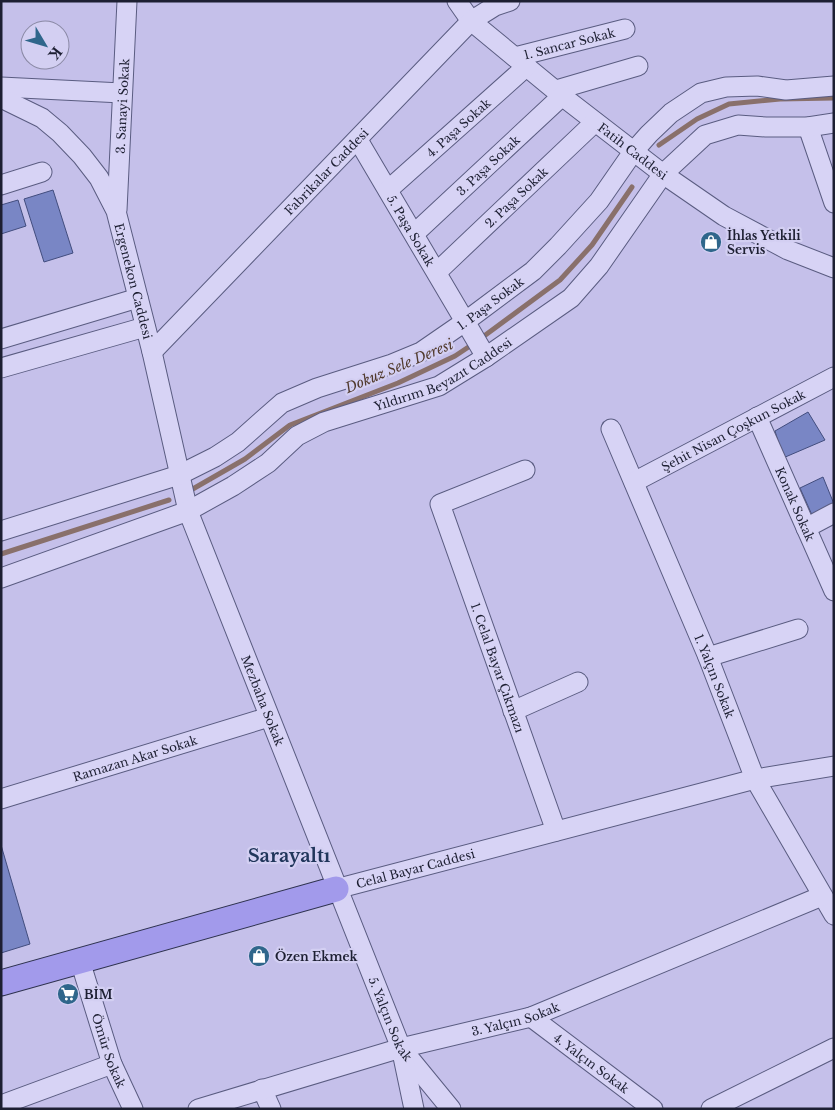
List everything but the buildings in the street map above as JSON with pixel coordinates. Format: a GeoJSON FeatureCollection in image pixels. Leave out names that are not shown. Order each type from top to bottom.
{"type":"FeatureCollection","features":[{"type":"Feature","properties":{"kind":"main road","name":"Celal Bayar Caddesi"},"geometry":{"type":"LineString","coordinates":[[1,983],[336,889]]}},
{"type":"Feature","properties":{"kind":"street","name":"3. Sanayi Sokak"},"geometry":{"type":"LineString","coordinates":[[116,211],[127,1]]}},
{"type":"Feature","properties":{"kind":"street"},"geometry":{"type":"LineString","coordinates":[[447,1],[471,20]]}},
{"type":"Feature","properties":{"kind":"street","name":"Fatih Caddesi"},"geometry":{"type":"LineString","coordinates":[[457,1],[471,20],[632,152],[663,174],[724,216],[788,250],[834,268]]}},
{"type":"Feature","properties":{"kind":"street","name":"Fabrikalar Caddesi"},"geometry":{"type":"LineString","coordinates":[[152,352],[358,140],[471,20],[495,6],[510,1]]}},
{"type":"Feature","properties":{"kind":"street","name":"1. Sancar Sokak"},"geometry":{"type":"LineString","coordinates":[[521,61],[625,30]]}},
{"type":"Feature","properties":{"kind":"street","name":"4. Paşa Sokak"},"geometry":{"type":"LineString","coordinates":[[388,190],[521,61]]}},
{"type":"Feature","properties":{"kind":"street"},"geometry":{"type":"LineString","coordinates":[[559,93],[638,66]]}},
{"type":"Feature","properties":{"kind":"street","name":"1. Paşa Sokak"},"geometry":{"type":"LineString","coordinates":[[179,475],[215,457],[238,442],[282,403],[317,388],[383,368],[421,352],[469,327],[533,271],[558,246],[599,201],[632,152],[671,113],[701,93],[726,87],[757,86],[786,90],[834,86]]}},
{"type":"Feature","properties":{"kind":"street"},"geometry":{"type":"LineString","coordinates":[[1,87],[122,93]]}},
{"type":"Feature","properties":{"kind":"street","name":"3. Paşa Sokak"},"geometry":{"type":"LineString","coordinates":[[414,234],[559,93]]}},
{"type":"Feature","properties":{"kind":"street","name":"Ergenekon Caddesi"},"geometry":{"type":"LineString","coordinates":[[1,98],[42,118],[60,134],[82,156],[99,178],[116,211],[152,352],[188,511]]}},
{"type":"Feature","properties":{"kind":"street","name":"2. Paşa Sokak"},"geometry":{"type":"LineString","coordinates":[[437,272],[595,122]]}},
{"type":"Feature","properties":{"kind":"street","name":"Yıldırım Beyazıt Caddesi"},"geometry":{"type":"LineString","coordinates":[[1,578],[188,511],[247,477],[268,462],[297,436],[324,422],[439,386],[571,298],[598,266],[663,174],[705,135],[738,126],[808,127],[834,123]]}},
{"type":"Feature","properties":{"kind":"street"},"geometry":{"type":"LineString","coordinates":[[808,127],[834,203]]}},
{"type":"Feature","properties":{"kind":"street","name":"5. Paşa Sokak"},"geometry":{"type":"LineString","coordinates":[[358,140],[485,354]]}},
{"type":"Feature","properties":{"kind":"street"},"geometry":{"type":"LineString","coordinates":[[1,184],[42,172]]}},
{"type":"Feature","properties":{"kind":"street"},"geometry":{"type":"LineString","coordinates":[[1,340],[138,298]]}},
{"type":"Feature","properties":{"kind":"street"},"geometry":{"type":"LineString","coordinates":[[1,368],[145,327]]}},
{"type":"Feature","properties":{"kind":"street","name":"Şehit Nisan Çoşkun Sokak"},"geometry":{"type":"LineString","coordinates":[[634,482],[834,378]]}},
{"type":"Feature","properties":{"kind":"street","name":"Konak Sokak"},"geometry":{"type":"LineString","coordinates":[[757,417],[834,591]]}},
{"type":"Feature","properties":{"kind":"street","name":"1. Yalçın Sokak"},"geometry":{"type":"LineString","coordinates":[[611,429],[708,657],[755,779],[834,915]]}},
{"type":"Feature","properties":{"kind":"street","name":"1. Celal Bayar Çıkmazı"},"geometry":{"type":"LineString","coordinates":[[525,470],[440,504],[556,831]]}},
{"type":"Feature","properties":{"kind":"street"},"geometry":{"type":"LineString","coordinates":[[1,531],[179,475]]}},
{"type":"Feature","properties":{"kind":"street","name":"Mezbaha Sokak"},"geometry":{"type":"LineString","coordinates":[[188,511],[336,889]]}},
{"type":"Feature","properties":{"kind":"street"},"geometry":{"type":"LineString","coordinates":[[806,528],[834,513]]}},
{"type":"Feature","properties":{"kind":"street"},"geometry":{"type":"LineString","coordinates":[[708,657],[798,629]]}},
{"type":"Feature","properties":{"kind":"street"},"geometry":{"type":"LineString","coordinates":[[513,711],[578,682]]}},
{"type":"Feature","properties":{"kind":"street","name":"Ramazan Akar Sokak"},"geometry":{"type":"LineString","coordinates":[[1,799],[269,717]]}},
{"type":"Feature","properties":{"kind":"street","name":"Celal Bayar Caddesi"},"geometry":{"type":"LineString","coordinates":[[336,889],[755,779],[834,766]]}},
{"type":"Feature","properties":{"kind":"street","name":"5. Yalçın Sokak"},"geometry":{"type":"LineString","coordinates":[[336,889],[401,1048],[451,1109]]}},
{"type":"Feature","properties":{"kind":"street","name":"3. Yalçın Sokak"},"geometry":{"type":"LineString","coordinates":[[198,1109],[401,1048],[531,1017],[822,896]]}},
{"type":"Feature","properties":{"kind":"street","name":"Ömür Sokak"},"geometry":{"type":"LineString","coordinates":[[80,961],[112,1064],[133,1109]]}},
{"type":"Feature","properties":{"kind":"street","name":"4. Yalçın Sokak"},"geometry":{"type":"LineString","coordinates":[[531,1017],[653,1109]]}},
{"type":"Feature","properties":{"kind":"street"},"geometry":{"type":"LineString","coordinates":[[401,1048],[414,1109]]}},
{"type":"Feature","properties":{"kind":"street"},"geometry":{"type":"LineString","coordinates":[[711,1109],[834,1048]]}},
{"type":"Feature","properties":{"kind":"street"},"geometry":{"type":"LineString","coordinates":[[1,1105],[112,1064]]}},
{"type":"Feature","properties":{"kind":"street"},"geometry":{"type":"LineString","coordinates":[[262,1089],[271,1109]]}},
{"type":"Feature","properties":{"kind":"waterway","name":"Dokuz Sele Deresi"},"geometry":{"type":"LineString","coordinates":[[659,145],[697,119],[729,104],[780,99],[834,98]]}},
{"type":"Feature","properties":{"kind":"waterway","name":"Dokuz Sele Deresi"},"geometry":{"type":"LineString","coordinates":[[480,339],[560,280],[592,245],[632,187]]}},
{"type":"Feature","properties":{"kind":"waterway","name":"Dokuz Sele Deresi"},"geometry":{"type":"LineString","coordinates":[[191,490],[245,459],[290,425],[398,383],[455,356],[473,344]]}},
{"type":"Feature","properties":{"kind":"waterway","name":"Dokuz Sele Deresi"},"geometry":{"type":"LineString","coordinates":[[1,554],[169,500]]}},
{"type":"Feature","properties":{"kind":"place","name":"İhlas Yetkili Servis"},"geometry":{"type":"Point","coordinates":[711,242]}},
{"type":"Feature","properties":{"kind":"place","name":"Özen Ekmek"},"geometry":{"type":"Point","coordinates":[259,956]}},
{"type":"Feature","properties":{"kind":"place","name":"BİM"},"geometry":{"type":"Point","coordinates":[68,994]}},
{"type":"Feature","properties":{"kind":"district","name":"Sarayaltı"},"geometry":{"type":"Point","coordinates":[289,856]}}]}
